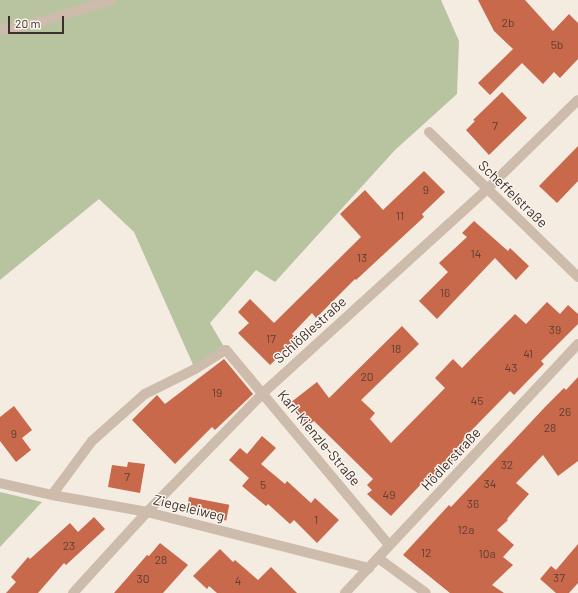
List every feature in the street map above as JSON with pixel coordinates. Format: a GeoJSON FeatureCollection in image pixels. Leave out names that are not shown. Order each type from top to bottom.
{"type":"FeatureCollection","features":[{"type":"Feature","properties":{"kind":"street"},"geometry":{"type":"LineString","coordinates":[[0,30],[33,24],[111,0]]}},
{"type":"Feature","properties":{"kind":"street","name":"Schlößlestraße"},"geometry":{"type":"LineString","coordinates":[[73,593],[147,512],[263,393],[487,189],[578,100]]}},
{"type":"Feature","properties":{"kind":"street","name":"Scheffelstraße"},"geometry":{"type":"LineString","coordinates":[[430,132],[578,277]]}},
{"type":"Feature","properties":{"kind":"street","name":"Hödlerstraße"},"geometry":{"type":"LineString","coordinates":[[345,593],[578,344]]}},
{"type":"Feature","properties":{"kind":"street","name":"Karl-Kienzle-Straße"},"geometry":{"type":"LineString","coordinates":[[52,495],[92,441],[145,394],[195,369],[226,350],[389,545]]}},
{"type":"Feature","properties":{"kind":"street","name":"Ziegeleiweg"},"geometry":{"type":"LineString","coordinates":[[0,483],[52,495],[147,512],[369,568]]}},
{"type":"Feature","properties":{"kind":"street"},"geometry":{"type":"LineString","coordinates":[[378,558],[426,593]]}},
{"type":"Feature","properties":{"kind":"green space"},"geometry":{"type":"Polygon","coordinates":[[[0,0],[441,0],[459,41],[457,94],[395,150],[275,282],[256,270],[210,323],[226,350],[195,369],[134,232],[99,199],[0,280],[0,0]]]}},
{"type":"Feature","properties":{"kind":"green space"},"geometry":{"type":"Polygon","coordinates":[[[0,492],[42,502],[0,547],[0,492]]]}},
{"type":"Feature","properties":{"kind":"building"},"geometry":{"type":"Polygon","coordinates":[[[478,0],[525,0],[553,31],[569,14],[578,23],[578,59],[560,78],[554,72],[543,84],[522,63],[490,95],[478,83],[513,49],[494,31],[478,0]]]}},
{"type":"Feature","properties":{"kind":"building"},"geometry":{"type":"Polygon","coordinates":[[[502,92],[527,118],[489,155],[466,130],[475,121],[473,120],[502,92]]]}},
{"type":"Feature","properties":{"kind":"building"},"geometry":{"type":"Polygon","coordinates":[[[578,146],[578,181],[557,203],[539,186],[578,146]]]}},
{"type":"Feature","properties":{"kind":"building"},"geometry":{"type":"Polygon","coordinates":[[[424,171],[445,192],[422,214],[424,217],[356,280],[355,279],[316,318],[312,313],[292,334],[297,339],[270,365],[238,333],[249,323],[238,312],[250,299],[274,323],[361,237],[340,214],[365,190],[383,210],[424,171]]]}},
{"type":"Feature","properties":{"kind":"building"},"geometry":{"type":"Polygon","coordinates":[[[474,221],[508,251],[510,248],[529,266],[516,280],[495,258],[437,319],[419,301],[448,272],[439,263],[467,237],[462,233],[474,221]]]}},
{"type":"Feature","properties":{"kind":"building"},"geometry":{"type":"Polygon","coordinates":[[[547,302],[560,314],[568,305],[578,314],[578,324],[541,361],[544,364],[514,395],[510,391],[463,439],[469,444],[430,485],[425,480],[391,516],[367,494],[372,490],[367,485],[373,479],[314,421],[307,426],[290,403],[317,382],[329,398],[402,326],[419,344],[361,400],[375,413],[370,419],[391,443],[445,388],[435,378],[453,359],[462,368],[515,314],[526,324],[547,302]]]}},
{"type":"Feature","properties":{"kind":"building"},"geometry":{"type":"Polygon","coordinates":[[[224,359],[253,394],[215,430],[212,427],[175,464],[132,420],[157,395],[165,404],[224,359]]]}},
{"type":"Feature","properties":{"kind":"building"},"geometry":{"type":"Polygon","coordinates":[[[578,377],[578,461],[558,476],[543,455],[516,483],[529,494],[507,519],[508,520],[497,530],[514,545],[503,557],[513,565],[492,585],[504,593],[450,593],[403,555],[449,505],[451,507],[546,406],[564,388],[566,390],[578,377]]]}},
{"type":"Feature","properties":{"kind":"building"},"geometry":{"type":"Polygon","coordinates":[[[14,406],[32,430],[22,438],[31,450],[16,462],[0,441],[0,417],[14,406]]]}},
{"type":"Feature","properties":{"kind":"building"},"geometry":{"type":"Polygon","coordinates":[[[262,436],[276,448],[261,464],[285,484],[287,481],[311,503],[315,498],[339,520],[317,543],[294,520],[290,524],[268,504],[266,506],[242,486],[249,478],[229,460],[240,448],[247,454],[262,436]]]}},
{"type":"Feature","properties":{"kind":"building"},"geometry":{"type":"Polygon","coordinates":[[[128,462],[145,464],[140,493],[108,487],[112,465],[127,467],[128,462]]]}},
{"type":"Feature","properties":{"kind":"building"},"geometry":{"type":"Polygon","coordinates":[[[189,497],[229,505],[226,521],[186,513],[189,497]]]}},
{"type":"Feature","properties":{"kind":"building"},"geometry":{"type":"Polygon","coordinates":[[[94,517],[105,529],[66,565],[64,563],[38,593],[6,593],[16,582],[11,577],[28,557],[30,559],[70,523],[78,532],[94,517]]]}},
{"type":"Feature","properties":{"kind":"building"},"geometry":{"type":"Polygon","coordinates":[[[160,543],[188,565],[163,593],[114,593],[147,555],[149,556],[160,543]]]}},
{"type":"Feature","properties":{"kind":"building"},"geometry":{"type":"Polygon","coordinates":[[[578,544],[578,583],[569,593],[556,593],[540,579],[551,566],[556,570],[578,544]]]}},
{"type":"Feature","properties":{"kind":"building"},"geometry":{"type":"Polygon","coordinates":[[[220,549],[233,562],[235,560],[258,580],[271,567],[297,593],[217,593],[209,586],[207,589],[193,576],[220,549]]]}}]}
